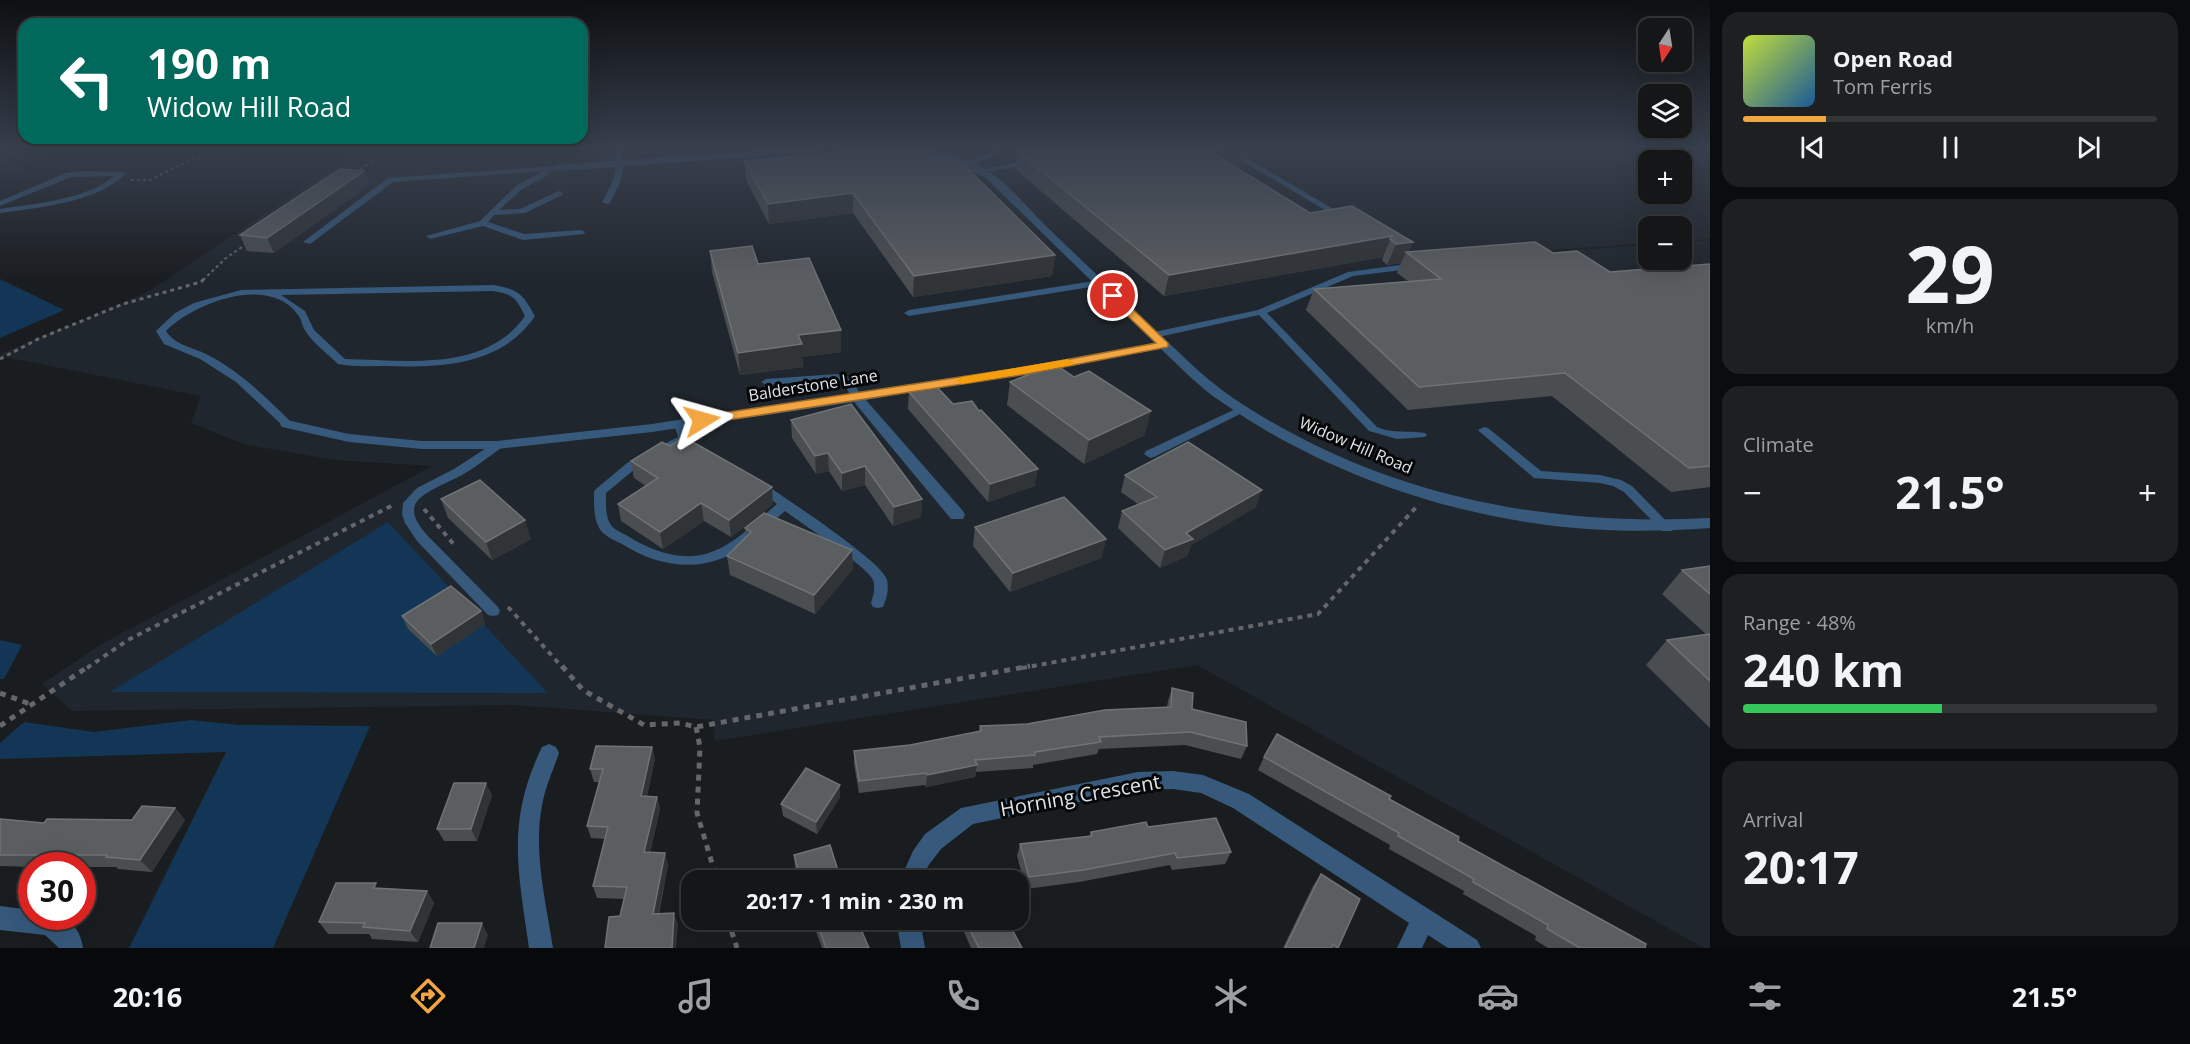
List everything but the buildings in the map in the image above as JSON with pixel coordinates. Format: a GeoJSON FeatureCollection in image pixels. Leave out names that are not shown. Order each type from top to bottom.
{"type":"FeatureCollection","features":[{"type":"Feature","properties":{"kind":"street","name":"Widow Hill Road"},"geometry":{"type":"LineString","coordinates":[[1005,191],[1159,340],[1227,399],[1302,445],[1388,481],[1485,509],[1582,525],[1667,528],[1710,523]]}},
{"type":"Feature","properties":{"kind":"street","name":"Balderstone Lane"},"geometry":{"type":"LineString","coordinates":[[287,424],[349,438],[422,445],[497,445],[680,424],[857,397],[1027,370],[1159,340]]}},
{"type":"Feature","properties":{"kind":"street"},"geometry":{"type":"LineString","coordinates":[[857,397],[957,515]]}},
{"type":"Feature","properties":{"kind":"street"},"geometry":{"type":"LineString","coordinates":[[542,948],[532,879],[530,832],[535,788],[549,753]]}},
{"type":"Feature","properties":{"kind":"street","name":"Horning Crescent"},"geometry":{"type":"LineString","coordinates":[[916,870],[928,845],[951,825],[969,814],[1138,781],[1173,780],[1203,784],[1241,801],[1469,948]]}},
{"type":"Feature","properties":{"kind":"street"},"geometry":{"type":"LineString","coordinates":[[0,918],[50,924],[70,939],[71,948]]}},
{"type":"Feature","properties":{"kind":"street"},"geometry":{"type":"LineString","coordinates":[[1409,948],[1424,919]]}},
{"type":"Feature","properties":{"kind":"street"},"geometry":{"type":"LineString","coordinates":[[910,930],[913,948]]}},
{"type":"Feature","properties":{"kind":"lane"},"geometry":{"type":"LineString","coordinates":[[0,204],[30,191]]}},
{"type":"Feature","properties":{"kind":"lane"},"geometry":{"type":"LineString","coordinates":[[0,211],[78,196],[90,191]]}},
{"type":"Feature","properties":{"kind":"lane"},"geometry":{"type":"LineString","coordinates":[[307,242],[376,191]]}},
{"type":"Feature","properties":{"kind":"lane"},"geometry":{"type":"LineString","coordinates":[[483,223],[512,191]]}},
{"type":"Feature","properties":{"kind":"lane"},"geometry":{"type":"LineString","coordinates":[[606,202],[612,191]]}},
{"type":"Feature","properties":{"kind":"lane"},"geometry":{"type":"LineString","coordinates":[[1299,191],[1346,219]]}},
{"type":"Feature","properties":{"kind":"lane"},"geometry":{"type":"LineString","coordinates":[[492,213],[522,211],[559,193]]}},
{"type":"Feature","properties":{"kind":"lane"},"geometry":{"type":"LineString","coordinates":[[430,236],[483,223],[523,237],[581,231]]}},
{"type":"Feature","properties":{"kind":"lane"},"geometry":{"type":"LineString","coordinates":[[1159,340],[1261,312],[1351,274],[1424,262],[1411,256]]}},
{"type":"Feature","properties":{"kind":"lane"},"geometry":{"type":"LineString","coordinates":[[909,314],[1100,283]]}},
{"type":"Feature","properties":{"kind":"lane"},"geometry":{"type":"LineString","coordinates":[[268,292],[288,302],[302,313],[310,331],[342,362],[434,362],[465,359],[483,353],[516,333],[530,316],[514,291],[493,288],[268,292],[241,293],[215,297],[196,304],[172,318],[161,331],[168,342],[204,357],[240,380],[287,424]]}},
{"type":"Feature","properties":{"kind":"lane"},"geometry":{"type":"LineString","coordinates":[[1261,312],[1374,429],[1383,434],[1395,436],[1421,435]]}},
{"type":"Feature","properties":{"kind":"lane"},"geometry":{"type":"LineString","coordinates":[[766,382],[837,377],[846,379],[857,397]]}},
{"type":"Feature","properties":{"kind":"lane"},"geometry":{"type":"LineString","coordinates":[[1150,454],[1242,409]]}},
{"type":"Feature","properties":{"kind":"lane"},"geometry":{"type":"LineString","coordinates":[[680,424],[689,441],[631,466],[600,492],[601,513],[606,529],[642,552],[672,561],[701,560],[718,555],[734,546],[785,504]]}},
{"type":"Feature","properties":{"kind":"lane"},"geometry":{"type":"LineString","coordinates":[[1484,430],[1538,475],[1600,479],[1617,483],[1628,489],[1667,528]]}},
{"type":"Feature","properties":{"kind":"lane"},"geometry":{"type":"LineString","coordinates":[[493,611],[411,523],[408,514],[409,503],[421,491],[458,472],[497,445]]}},
{"type":"Feature","properties":{"kind":"lane"},"geometry":{"type":"LineString","coordinates":[[749,479],[864,562],[880,579],[881,595],[878,603]]}},
{"type":"Feature","properties":{"kind":"path"},"geometry":{"type":"LineString","coordinates":[[0,359],[38,339],[123,304],[201,282],[226,258],[254,240]]}},
{"type":"Feature","properties":{"kind":"path"},"geometry":{"type":"LineString","coordinates":[[0,726],[128,640],[421,491],[423,507],[460,553]]}},
{"type":"Feature","properties":{"kind":"path"},"geometry":{"type":"LineString","coordinates":[[506,605],[583,690],[644,725],[680,723],[696,727],[1318,614],[1430,493]]}},
{"type":"Feature","properties":{"kind":"path"},"geometry":{"type":"LineString","coordinates":[[0,693],[31,704]]}},
{"type":"Feature","properties":{"kind":"path"},"geometry":{"type":"LineString","coordinates":[[696,727],[700,747],[697,813],[714,870]]}},
{"type":"Feature","properties":{"kind":"path"},"geometry":{"type":"LineString","coordinates":[[731,930],[737,948]]}},
{"type":"Feature","properties":{"kind":"shaded area"},"geometry":{"type":"Polygon","coordinates":[[[299,191],[1638,191],[1638,204],[1692,204],[1692,191],[1710,191],[1710,239],[1692,240],[1692,216],[1638,216],[1638,244],[1428,259],[1430,261],[1638,246],[1638,270],[1692,270],[1692,241],[1710,240],[1710,948],[1704,948],[1197,665],[715,741],[713,720],[514,705],[72,711],[42,684],[100,645],[432,466],[334,460],[243,444],[191,423],[201,396],[0,356],[0,354],[146,293],[299,191]]]}},
{"type":"Feature","properties":{"kind":"shaded area"},"geometry":{"type":"Polygon","coordinates":[[[0,279],[64,310],[0,338],[0,279]]]}},
{"type":"Feature","properties":{"kind":"shaded area"},"geometry":{"type":"Polygon","coordinates":[[[388,522],[548,693],[110,692],[388,522]]]}},
{"type":"Feature","properties":{"kind":"shaded area"},"geometry":{"type":"Polygon","coordinates":[[[0,640],[22,645],[4,679],[0,679],[0,640]]]}},
{"type":"Feature","properties":{"kind":"shaded area"},"geometry":{"type":"Polygon","coordinates":[[[191,720],[240,725],[370,726],[273,948],[129,948],[226,752],[0,759],[0,743],[24,722],[94,732],[191,720]]]}},
{"type":"Feature","properties":{"kind":"slow traffic"},"geometry":{"type":"LineString","coordinates":[[962,381],[1068,363]]}},
{"type":"Feature","properties":{"kind":"route"},"geometry":{"type":"LineString","coordinates":[[702,420],[1027,370],[1164,345],[1113,296]]}}]}
